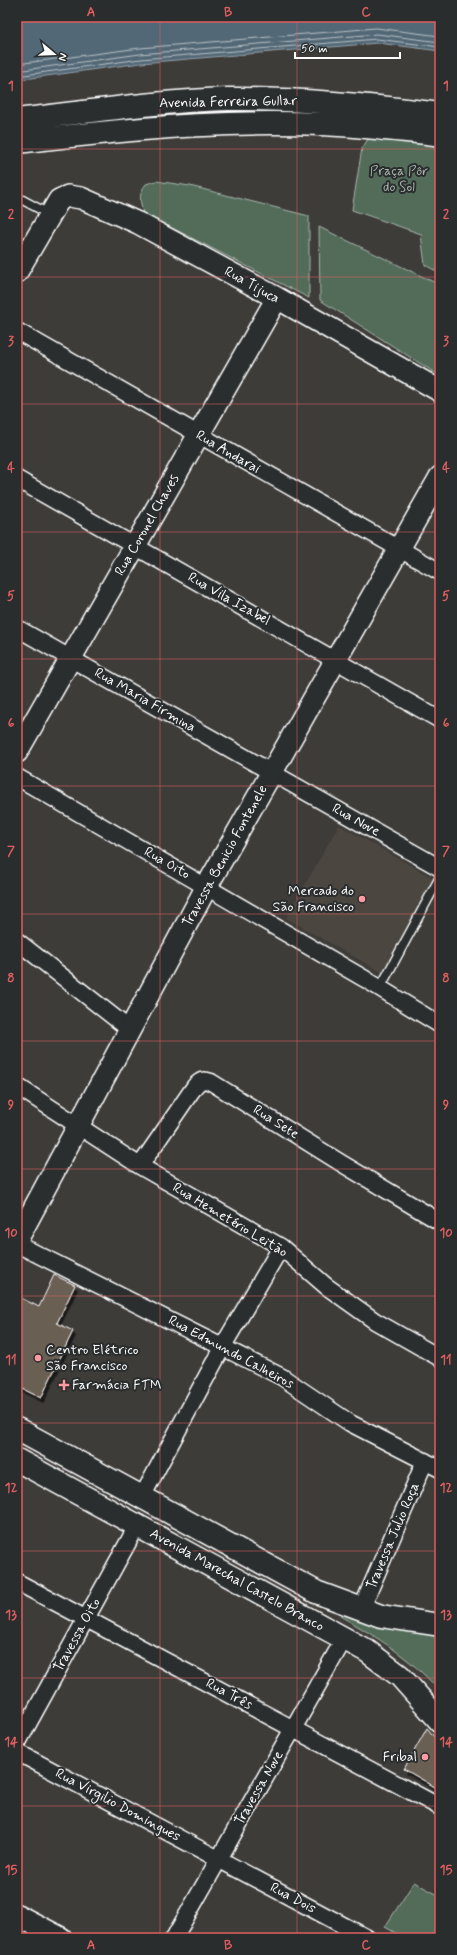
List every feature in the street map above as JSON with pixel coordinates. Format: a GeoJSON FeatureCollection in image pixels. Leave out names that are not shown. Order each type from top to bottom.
{"type":"FeatureCollection","features":[{"type":"Feature","properties":{"kind":"main road","name":"Avenida Ferreira Gullar"},"geometry":{"type":"LineString","coordinates":[[17,120],[145,104],[228,99],[329,101],[440,114]]}},
{"type":"Feature","properties":{"kind":"main road"},"geometry":{"type":"LineString","coordinates":[[136,128],[161,119],[225,115],[228,109],[228,99]]}},
{"type":"Feature","properties":{"kind":"main road"},"geometry":{"type":"LineString","coordinates":[[71,136],[69,127],[72,121],[123,114],[145,104]]}},
{"type":"Feature","properties":{"kind":"main road","name":"Avenida Ferreira Gullar"},"geometry":{"type":"LineString","coordinates":[[17,142],[136,128],[235,122],[333,124],[440,136]]}},
{"type":"Feature","properties":{"kind":"main road","name":"Avenida Marechal Castelo Branco"},"geometry":{"type":"LineString","coordinates":[[17,1429],[316,1592],[361,1610],[381,1616],[440,1625]]}},
{"type":"Feature","properties":{"kind":"main road","name":"Avenida Marechal Castelo Branco"},"geometry":{"type":"LineString","coordinates":[[17,1460],[384,1662],[440,1721]]}},
{"type":"Feature","properties":{"kind":"street","name":"Rua Tijuca"},"geometry":{"type":"LineString","coordinates":[[54,208],[68,196],[96,203],[167,237],[440,391]]}},
{"type":"Feature","properties":{"kind":"street"},"geometry":{"type":"LineString","coordinates":[[17,272],[54,208]]}},
{"type":"Feature","properties":{"kind":"street","name":"Rua Coronel Chaves"},"geometry":{"type":"LineString","coordinates":[[17,752],[277,298]]}},
{"type":"Feature","properties":{"kind":"street","name":"Rua Andarai"},"geometry":{"type":"LineString","coordinates":[[17,331],[440,572]]}},
{"type":"Feature","properties":{"kind":"street","name":"Travessa Benicio Fontenele"},"geometry":{"type":"LineString","coordinates":[[17,1240],[207,886],[272,773],[334,660],[440,477]]}},
{"type":"Feature","properties":{"kind":"street","name":"Rua Vila Izabel"},"geometry":{"type":"LineString","coordinates":[[17,479],[136,545],[440,720]]}},
{"type":"Feature","properties":{"kind":"street","name":"Rua Maria Firmina"},"geometry":{"type":"LineString","coordinates":[[17,628],[272,773]]}},
{"type":"Feature","properties":{"kind":"street","name":"Rua Nove"},"geometry":{"type":"LineString","coordinates":[[272,773],[440,868]]}},
{"type":"Feature","properties":{"kind":"street","name":"Rua Oito"},"geometry":{"type":"LineString","coordinates":[[17,777],[207,886],[440,1025]]}},
{"type":"Feature","properties":{"kind":"street"},"geometry":{"type":"LineString","coordinates":[[17,941],[129,1029]]}},
{"type":"Feature","properties":{"kind":"street","name":"Rua Sete"},"geometry":{"type":"LineString","coordinates":[[140,1166],[195,1086],[204,1079],[440,1222]]}},
{"type":"Feature","properties":{"kind":"street","name":"Rua Hemetério Leitão"},"geometry":{"type":"LineString","coordinates":[[17,1086],[77,1127],[140,1166],[281,1247],[326,1286],[374,1321],[440,1358]]}},
{"type":"Feature","properties":{"kind":"street","name":"Rua Edmundo Calheiros"},"geometry":{"type":"LineString","coordinates":[[17,1244],[282,1377],[350,1422],[436,1466]]}},
{"type":"Feature","properties":{"kind":"street"},"geometry":{"type":"LineString","coordinates":[[142,1497],[222,1346],[281,1247]]}},
{"type":"Feature","properties":{"kind":"street","name":"Travessa Julio Roça"},"geometry":{"type":"LineString","coordinates":[[361,1610],[436,1466]]}},
{"type":"Feature","properties":{"kind":"street","name":"Travessa Oito"},"geometry":{"type":"LineString","coordinates":[[17,1744],[137,1526]]}},
{"type":"Feature","properties":{"kind":"street","name":"Rua Três"},"geometry":{"type":"LineString","coordinates":[[17,1582],[440,1807]]}},
{"type":"Feature","properties":{"kind":"street","name":"Travessa Nove"},"geometry":{"type":"LineString","coordinates":[[174,1938],[344,1639]]}},
{"type":"Feature","properties":{"kind":"street","name":"Rua Virgilio Domingues"},"geometry":{"type":"LineString","coordinates":[[17,1752],[219,1859]]}},
{"type":"Feature","properties":{"kind":"street","name":"Rua Dois"},"geometry":{"type":"LineString","coordinates":[[219,1859],[366,1938]]}},
{"type":"Feature","properties":{"kind":"street"},"geometry":{"type":"LineString","coordinates":[[17,1915],[61,1938]]}},
{"type":"Feature","properties":{"kind":"lane"},"geometry":{"type":"LineString","coordinates":[[17,197],[54,208]]}},
{"type":"Feature","properties":{"kind":"lane"},"geometry":{"type":"LineString","coordinates":[[380,988],[440,877]]}},
{"type":"Feature","properties":{"kind":"shaded area","name":"Mercado do São Francisco"},"geometry":{"type":"Polygon","coordinates":[[[339,825],[438,881],[385,974],[286,918],[339,825]]]}},
{"type":"Feature","properties":{"kind":"green space","name":"Praça Pôr do Sol"},"geometry":{"type":"Polygon","coordinates":[[[373,132],[440,143],[440,273],[425,265],[421,234],[352,210],[362,148],[373,132]]]}},
{"type":"Feature","properties":{"kind":"green space"},"geometry":{"type":"Polygon","coordinates":[[[156,181],[190,186],[309,216],[309,298],[143,213],[141,194],[143,188],[146,184],[156,181]]]}},
{"type":"Feature","properties":{"kind":"green space"},"geometry":{"type":"Polygon","coordinates":[[[319,227],[440,285],[440,376],[320,300],[319,227]]]}},
{"type":"Feature","properties":{"kind":"green space"},"geometry":{"type":"Polygon","coordinates":[[[343,1612],[440,1635],[439,1690],[428,1678],[393,1649],[368,1632],[340,1616],[343,1612]]]}},
{"type":"Feature","properties":{"kind":"green space"},"geometry":{"type":"Polygon","coordinates":[[[414,1882],[440,1896],[440,1938],[405,1938],[385,1927],[414,1882]]]}},
{"type":"Feature","properties":{"kind":"water"},"geometry":{"type":"Polygon","coordinates":[[[17,17],[440,17],[440,51],[378,43],[141,63],[17,80],[17,17]]]}},
{"type":"Feature","properties":{"kind":"building","name":"Centro Elétrico São Francisco"},"geometry":{"type":"Polygon","coordinates":[[[54,1275],[75,1285],[57,1323],[73,1331],[41,1398],[17,1386],[17,1306],[21,1298],[39,1307],[54,1275]]]}},
{"type":"Feature","properties":{"kind":"building","name":"Fribal"},"geometry":{"type":"Polygon","coordinates":[[[427,1728],[440,1744],[440,1790],[404,1769],[427,1728]]]}},
{"type":"Feature","properties":{"kind":"place","name":"Mercado do São Francisco"},"geometry":{"type":"Point","coordinates":[362,899]}},
{"type":"Feature","properties":{"kind":"place","name":"Centro Elétrico São Francisco"},"geometry":{"type":"Point","coordinates":[38,1358]}},
{"type":"Feature","properties":{"kind":"place","name":"Farmácia FTM"},"geometry":{"type":"Point","coordinates":[64,1385]}},
{"type":"Feature","properties":{"kind":"place","name":"Fribal"},"geometry":{"type":"Point","coordinates":[425,1757]}}]}
